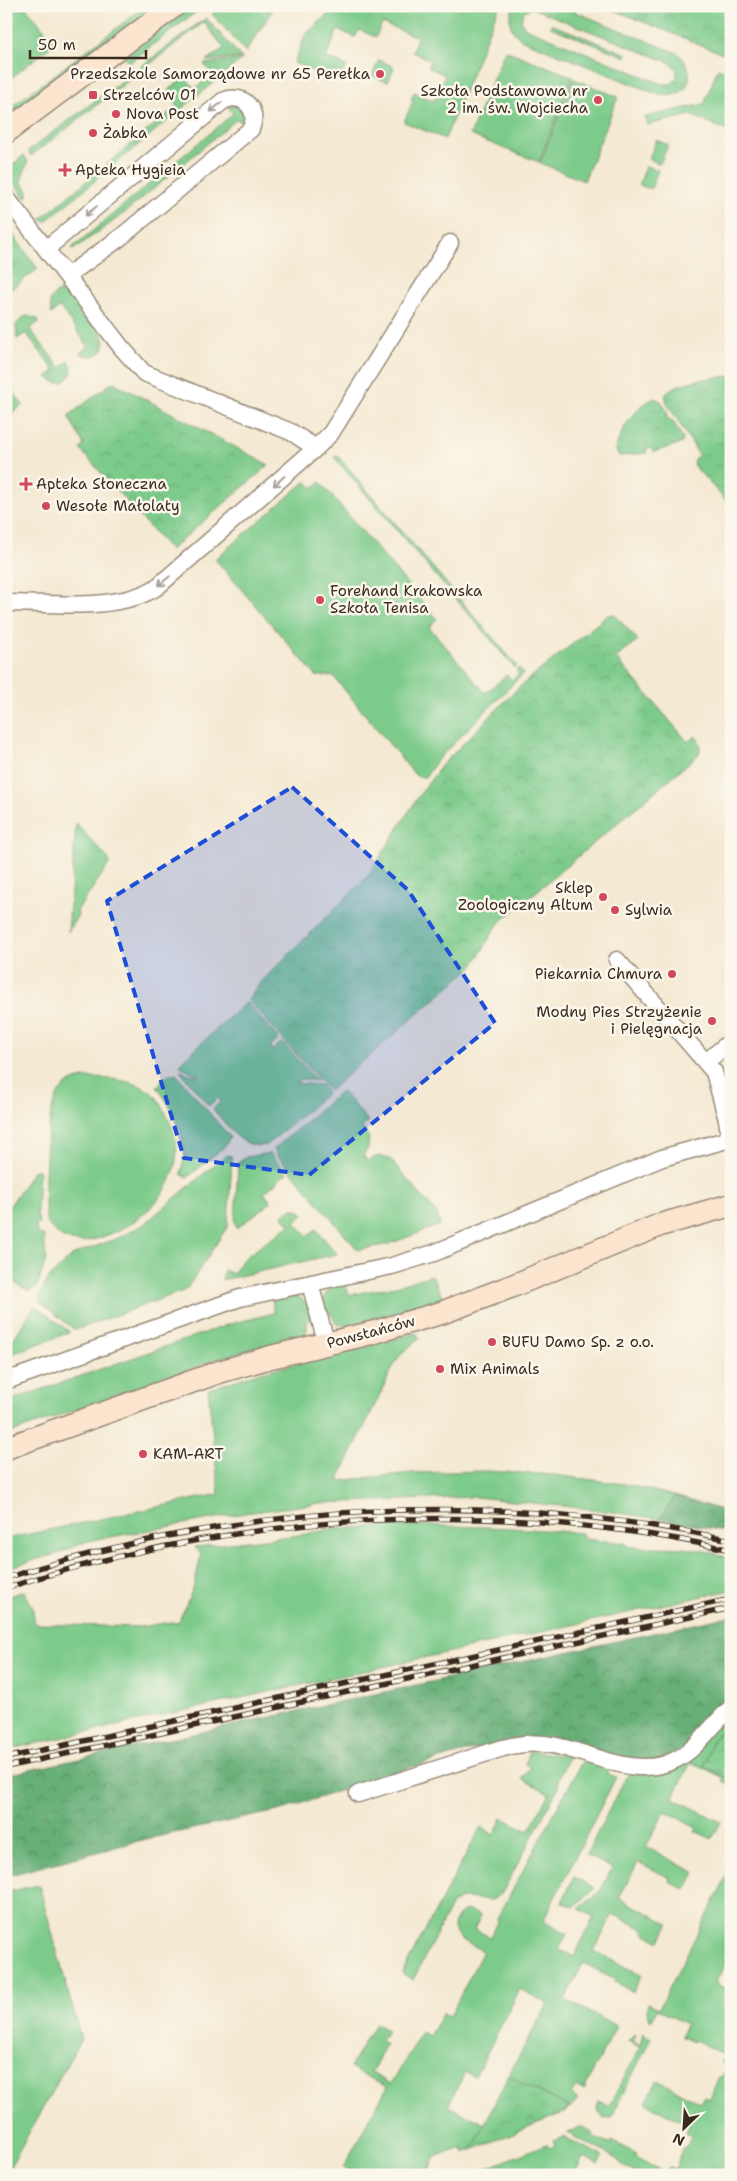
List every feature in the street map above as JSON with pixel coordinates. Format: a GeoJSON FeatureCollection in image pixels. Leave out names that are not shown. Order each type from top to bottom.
{"type":"FeatureCollection","features":[{"type":"Feature","properties":{"kind":"street"},"geometry":{"type":"LineString","coordinates":[[6,132],[174,6]]}},
{"type":"Feature","properties":{"kind":"street"},"geometry":{"type":"LineString","coordinates":[[46,249],[223,101],[230,98],[239,99],[248,104],[255,114],[251,129],[121,237],[67,276]]}},
{"type":"Feature","properties":{"kind":"street"},"geometry":{"type":"LineString","coordinates":[[6,197],[121,347],[144,373],[290,432],[316,448]]}},
{"type":"Feature","properties":{"kind":"street"},"geometry":{"type":"LineString","coordinates":[[6,603],[108,603],[129,600],[148,593],[157,587],[316,448],[330,433],[450,243]]}},
{"type":"Feature","properties":{"kind":"street"},"geometry":{"type":"LineString","coordinates":[[6,1381],[240,1298],[392,1266],[434,1253],[662,1158],[730,1140],[728,1120],[714,1072],[617,960]]}},
{"type":"Feature","properties":{"kind":"street"},"geometry":{"type":"LineString","coordinates":[[706,1062],[731,1041]]}},
{"type":"Feature","properties":{"kind":"street","name":"Powstańców"},"geometry":{"type":"LineString","coordinates":[[6,1448],[219,1372],[271,1357],[372,1333],[458,1307],[660,1225],[731,1205]]}},
{"type":"Feature","properties":{"kind":"street"},"geometry":{"type":"LineString","coordinates":[[310,1284],[327,1345]]}},
{"type":"Feature","properties":{"kind":"street"},"geometry":{"type":"LineString","coordinates":[[358,1794],[503,1748],[526,1744],[551,1745],[630,1766],[660,1765],[674,1761],[689,1751],[731,1708]]}},
{"type":"Feature","properties":{"kind":"highlighted area"},"geometry":{"type":"Polygon","coordinates":[[[292,787],[408,890],[495,1023],[309,1175],[184,1158],[107,901],[292,787]]]}},
{"type":"Feature","properties":{"kind":"green space"},"geometry":{"type":"Polygon","coordinates":[[[25,6],[55,43],[6,82],[6,7],[25,6]]]}},
{"type":"Feature","properties":{"kind":"green space"},"geometry":{"type":"Polygon","coordinates":[[[146,6],[157,6],[6,120],[6,111],[146,6]]]}},
{"type":"Feature","properties":{"kind":"green space"},"geometry":{"type":"Polygon","coordinates":[[[190,6],[204,6],[129,63],[124,57],[190,6]]]}},
{"type":"Feature","properties":{"kind":"green space"},"geometry":{"type":"Polygon","coordinates":[[[222,6],[275,6],[246,52],[212,14],[222,6]]]}},
{"type":"Feature","properties":{"kind":"green space"},"geometry":{"type":"Polygon","coordinates":[[[337,6],[499,6],[445,139],[404,122],[413,101],[411,99],[414,92],[434,101],[445,75],[428,67],[430,60],[412,52],[417,37],[382,23],[376,37],[359,30],[355,37],[338,30],[326,57],[347,66],[338,81],[294,63],[305,35],[337,6]]]}},
{"type":"Feature","properties":{"kind":"green space"},"geometry":{"type":"Polygon","coordinates":[[[514,6],[561,6],[677,53],[684,60],[688,68],[688,83],[678,94],[669,96],[659,95],[523,40],[512,30],[510,16],[514,6]],[[532,8],[524,11],[521,20],[524,27],[528,29],[662,84],[671,84],[677,78],[677,70],[671,63],[532,8]]]}},
{"type":"Feature","properties":{"kind":"green space"},"geometry":{"type":"Polygon","coordinates":[[[604,6],[731,6],[731,57],[604,6]]]}},
{"type":"Feature","properties":{"kind":"green space"},"geometry":{"type":"Polygon","coordinates":[[[206,18],[241,57],[206,61],[224,48],[204,22],[31,156],[28,151],[206,18]]]}},
{"type":"Feature","properties":{"kind":"green space"},"geometry":{"type":"Polygon","coordinates":[[[551,24],[627,54],[626,57],[550,27],[551,24]]]}},
{"type":"Feature","properties":{"kind":"green space"},"geometry":{"type":"Polygon","coordinates":[[[505,50],[573,77],[539,162],[470,135],[505,50]]]}},
{"type":"Feature","properties":{"kind":"green space"},"geometry":{"type":"Polygon","coordinates":[[[243,58],[45,222],[41,219],[177,106],[169,90],[185,77],[195,89],[212,74],[204,64],[243,58]]]}},
{"type":"Feature","properties":{"kind":"green space"},"geometry":{"type":"Polygon","coordinates":[[[379,60],[394,67],[388,82],[372,76],[379,60]]]}},
{"type":"Feature","properties":{"kind":"green space"},"geometry":{"type":"Polygon","coordinates":[[[718,68],[731,73],[731,132],[690,115],[647,125],[645,117],[704,104],[718,68]]]}},
{"type":"Feature","properties":{"kind":"green space"},"geometry":{"type":"Polygon","coordinates":[[[574,79],[618,97],[584,181],[540,163],[574,79]]]}},
{"type":"Feature","properties":{"kind":"green space"},"geometry":{"type":"Polygon","coordinates":[[[238,105],[246,114],[245,126],[237,119],[122,215],[73,250],[72,248],[233,114],[227,106],[238,105]]]}},
{"type":"Feature","properties":{"kind":"green space"},"geometry":{"type":"Polygon","coordinates":[[[656,140],[668,145],[660,164],[649,159],[656,140]]]}},
{"type":"Feature","properties":{"kind":"green space"},"geometry":{"type":"Polygon","coordinates":[[[24,155],[28,161],[21,181],[28,191],[28,196],[25,198],[7,173],[8,169],[24,155]]]}},
{"type":"Feature","properties":{"kind":"green space"},"geometry":{"type":"Polygon","coordinates":[[[646,166],[658,170],[651,189],[639,185],[646,166]]]}},
{"type":"Feature","properties":{"kind":"green space"},"geometry":{"type":"Polygon","coordinates":[[[6,225],[38,269],[6,293],[6,225]]]}},
{"type":"Feature","properties":{"kind":"green space"},"geometry":{"type":"Polygon","coordinates":[[[59,292],[70,293],[104,337],[103,348],[98,354],[90,356],[80,353],[88,346],[60,307],[51,314],[50,301],[59,292]]]}},
{"type":"Feature","properties":{"kind":"green space"},"geometry":{"type":"Polygon","coordinates":[[[27,316],[38,319],[39,322],[30,329],[60,368],[69,361],[72,372],[66,381],[56,383],[47,377],[55,371],[26,333],[17,339],[16,325],[22,318],[27,316]]]}},
{"type":"Feature","properties":{"kind":"green space"},"geometry":{"type":"Polygon","coordinates":[[[731,376],[730,505],[693,465],[694,459],[699,455],[667,403],[665,395],[670,390],[685,383],[731,376]]]}},
{"type":"Feature","properties":{"kind":"green space"},"geometry":{"type":"Polygon","coordinates":[[[6,382],[23,405],[6,417],[6,382]]]}},
{"type":"Feature","properties":{"kind":"green space"},"geometry":{"type":"Polygon","coordinates":[[[113,382],[269,465],[170,550],[80,449],[84,445],[68,416],[113,382]]]}},
{"type":"Feature","properties":{"kind":"green space"},"geometry":{"type":"Polygon","coordinates":[[[654,398],[661,401],[668,413],[665,417],[673,421],[683,439],[682,443],[654,452],[650,448],[647,449],[646,453],[619,456],[615,449],[625,427],[640,407],[654,398]]]}},
{"type":"Feature","properties":{"kind":"green space"},"geometry":{"type":"Polygon","coordinates":[[[337,455],[517,666],[515,668],[334,457],[337,455]]]}},
{"type":"Feature","properties":{"kind":"green space"},"geometry":{"type":"Polygon","coordinates":[[[306,481],[313,488],[320,482],[427,607],[437,619],[429,627],[485,693],[507,675],[512,680],[519,674],[516,670],[519,668],[523,674],[439,758],[425,777],[416,776],[333,676],[316,676],[215,559],[306,481]]]}},
{"type":"Feature","properties":{"kind":"green space"},"geometry":{"type":"Polygon","coordinates":[[[614,614],[638,640],[616,658],[688,742],[695,736],[697,738],[700,743],[698,755],[498,924],[473,966],[329,1091],[248,1000],[260,983],[368,876],[420,794],[442,765],[518,688],[608,615],[614,614]]]}},
{"type":"Feature","properties":{"kind":"green space"},"geometry":{"type":"Polygon","coordinates":[[[76,823],[109,860],[109,864],[77,911],[78,915],[68,932],[76,823]]]}},
{"type":"Feature","properties":{"kind":"green space"},"geometry":{"type":"Polygon","coordinates":[[[246,1002],[279,1039],[270,1048],[273,1050],[282,1042],[317,1081],[300,1079],[296,1083],[321,1085],[327,1093],[267,1145],[258,1146],[250,1144],[236,1135],[213,1109],[221,1101],[217,1098],[209,1106],[180,1071],[198,1075],[180,1066],[182,1061],[246,1002]]]}},
{"type":"Feature","properties":{"kind":"green space"},"geometry":{"type":"Polygon","coordinates":[[[169,1074],[176,1074],[230,1137],[225,1146],[187,1178],[181,1174],[185,1153],[181,1133],[172,1110],[157,1086],[169,1074]]]}},
{"type":"Feature","properties":{"kind":"green space"},"geometry":{"type":"Polygon","coordinates":[[[84,1078],[102,1078],[132,1083],[149,1091],[159,1101],[167,1116],[175,1136],[176,1154],[174,1172],[156,1203],[126,1226],[108,1235],[90,1241],[77,1242],[62,1237],[47,1224],[45,1198],[46,1162],[49,1125],[55,1100],[66,1085],[84,1078]]]}},
{"type":"Feature","properties":{"kind":"green space"},"geometry":{"type":"Polygon","coordinates":[[[342,1091],[368,1121],[362,1127],[369,1138],[368,1148],[363,1155],[368,1161],[378,1156],[390,1159],[438,1215],[440,1225],[389,1244],[358,1250],[277,1155],[274,1149],[342,1091]]]}},
{"type":"Feature","properties":{"kind":"green space"},"geometry":{"type":"Polygon","coordinates":[[[270,1153],[287,1173],[264,1193],[271,1202],[237,1228],[235,1222],[238,1163],[246,1157],[270,1153]]]}},
{"type":"Feature","properties":{"kind":"green space"},"geometry":{"type":"Polygon","coordinates":[[[226,1155],[232,1158],[228,1226],[186,1290],[75,1330],[39,1301],[40,1294],[49,1278],[72,1256],[116,1239],[143,1225],[226,1155]]]}},
{"type":"Feature","properties":{"kind":"green space"},"geometry":{"type":"Polygon","coordinates":[[[37,1169],[39,1172],[37,1213],[39,1223],[36,1226],[38,1234],[44,1236],[46,1259],[37,1287],[29,1291],[6,1278],[6,1212],[33,1171],[37,1169]]]}},
{"type":"Feature","properties":{"kind":"green space"},"geometry":{"type":"Polygon","coordinates":[[[292,1209],[299,1210],[304,1214],[295,1222],[307,1236],[316,1229],[337,1254],[222,1280],[224,1270],[233,1274],[243,1259],[290,1225],[282,1215],[292,1209]]]}},
{"type":"Feature","properties":{"kind":"green space"},"geometry":{"type":"Polygon","coordinates":[[[432,1275],[443,1299],[347,1326],[336,1324],[331,1313],[326,1315],[323,1299],[329,1290],[338,1285],[345,1283],[349,1295],[396,1286],[432,1275]]]}},
{"type":"Feature","properties":{"kind":"green space"},"geometry":{"type":"Polygon","coordinates":[[[288,1296],[300,1297],[307,1304],[312,1319],[307,1321],[307,1331],[304,1335],[223,1357],[6,1435],[6,1402],[230,1324],[274,1313],[272,1299],[288,1296]]]}},
{"type":"Feature","properties":{"kind":"green space"},"geometry":{"type":"Polygon","coordinates":[[[36,1306],[70,1332],[6,1356],[6,1351],[36,1306]]]}},
{"type":"Feature","properties":{"kind":"green space"},"geometry":{"type":"Polygon","coordinates":[[[416,1333],[420,1338],[402,1353],[395,1363],[338,1481],[411,1473],[487,1471],[554,1475],[624,1484],[675,1496],[660,1519],[591,1509],[475,1497],[321,1503],[245,1513],[88,1541],[60,1553],[6,1568],[6,1539],[219,1494],[208,1389],[261,1372],[359,1349],[416,1333]]]}},
{"type":"Feature","properties":{"kind":"green space"},"geometry":{"type":"Polygon","coordinates":[[[675,1496],[731,1513],[731,1532],[660,1519],[675,1496]]]}},
{"type":"Feature","properties":{"kind":"green space"},"geometry":{"type":"Polygon","coordinates":[[[381,1526],[482,1527],[557,1531],[582,1533],[584,1539],[624,1543],[631,1547],[682,1548],[707,1551],[731,1560],[731,1590],[6,1750],[6,1597],[24,1591],[32,1605],[35,1624],[139,1627],[171,1622],[178,1623],[194,1586],[201,1555],[195,1547],[300,1535],[327,1530],[381,1526]]]}},
{"type":"Feature","properties":{"kind":"green space"},"geometry":{"type":"Polygon","coordinates":[[[731,1616],[731,1702],[683,1747],[655,1761],[494,1744],[412,1767],[282,1810],[146,1839],[6,1876],[6,1775],[731,1616]]]}},
{"type":"Feature","properties":{"kind":"green space"},"geometry":{"type":"Polygon","coordinates":[[[731,1719],[731,1723],[713,1739],[704,1766],[731,1780],[731,1785],[723,1781],[724,1778],[691,1762],[673,1798],[721,1822],[712,1839],[695,1831],[697,1827],[665,1811],[646,1847],[695,1872],[686,1890],[669,1881],[670,1878],[638,1862],[619,1898],[669,1924],[660,1941],[644,1933],[645,1930],[613,1914],[594,1951],[642,1975],[633,1992],[615,1982],[616,1979],[583,1963],[565,2000],[616,2026],[584,2090],[576,2087],[571,2095],[578,2099],[567,2111],[569,2107],[508,2076],[548,2004],[520,1989],[475,2076],[465,2072],[448,2106],[485,2124],[472,2150],[464,2153],[461,2147],[435,2157],[426,2175],[355,2175],[343,2168],[387,2087],[350,2068],[375,2023],[387,2030],[381,2041],[386,2044],[371,2073],[391,2084],[422,2032],[429,2036],[443,2013],[450,2016],[483,1951],[463,1940],[455,1932],[454,1927],[457,1917],[466,1910],[480,1915],[474,1929],[490,1937],[497,1919],[583,1760],[610,1767],[607,1774],[616,1777],[543,1921],[567,1934],[559,1949],[574,1957],[594,1917],[579,1909],[601,1890],[612,1868],[586,1855],[626,1777],[631,1772],[731,1719]]]}},
{"type":"Feature","properties":{"kind":"green space"},"geometry":{"type":"Polygon","coordinates":[[[731,1723],[731,1780],[704,1766],[713,1739],[731,1723]]]}},
{"type":"Feature","properties":{"kind":"green space"},"geometry":{"type":"Polygon","coordinates":[[[530,1751],[569,1756],[558,1780],[558,1788],[502,1893],[492,1900],[463,1898],[452,1904],[413,1980],[402,1973],[481,1827],[494,1835],[502,1818],[529,1831],[549,1793],[522,1779],[530,1767],[525,1764],[530,1751]]]}},
{"type":"Feature","properties":{"kind":"green space"},"geometry":{"type":"Polygon","coordinates":[[[731,1868],[731,1953],[715,1983],[731,1992],[731,2175],[639,2175],[626,2168],[614,2157],[567,2133],[581,2126],[592,2132],[593,2137],[611,2145],[611,2141],[637,2154],[635,2157],[665,2173],[669,2167],[675,2169],[684,2147],[686,2147],[692,2136],[686,2132],[689,2125],[646,2103],[657,2080],[701,2103],[705,2096],[710,2099],[719,2076],[722,2077],[727,2066],[721,2062],[724,2055],[695,2040],[693,2042],[681,2036],[686,2024],[657,2009],[651,2021],[647,2012],[648,2003],[659,2008],[731,1868]]]}},
{"type":"Feature","properties":{"kind":"green space"},"geometry":{"type":"Polygon","coordinates":[[[574,1877],[595,1888],[574,1907],[562,1902],[574,1877]]]}},
{"type":"Feature","properties":{"kind":"green space"},"geometry":{"type":"Polygon","coordinates":[[[39,1885],[81,2039],[6,2174],[6,1920],[10,1913],[11,1891],[39,1885]]]}},
{"type":"Feature","properties":{"kind":"green space"},"geometry":{"type":"Polygon","coordinates":[[[643,2033],[651,2038],[611,2118],[604,2119],[597,2110],[598,2101],[609,2106],[640,2047],[628,2041],[636,2034],[633,2041],[640,2045],[643,2033]]]}},
{"type":"Feature","properties":{"kind":"green space"},"geometry":{"type":"Polygon","coordinates":[[[508,2076],[569,2107],[567,2111],[472,2150],[508,2076]]]}},
{"type":"Feature","properties":{"kind":"green space"},"geometry":{"type":"Polygon","coordinates":[[[564,2137],[603,2156],[598,2164],[583,2157],[574,2175],[470,2175],[547,2144],[549,2148],[555,2146],[553,2141],[564,2137]]]}},
{"type":"Feature","properties":{"kind":"railway"},"geometry":{"type":"LineString","coordinates":[[6,1578],[95,1552],[185,1533],[275,1519],[366,1511],[457,1510],[549,1514],[640,1524],[731,1540]]}},
{"type":"Feature","properties":{"kind":"railway"},"geometry":{"type":"LineString","coordinates":[[6,1588],[94,1563],[184,1543],[275,1529],[366,1521],[458,1519],[550,1523],[641,1533],[731,1550]]}},
{"type":"Feature","properties":{"kind":"railway"},"geometry":{"type":"LineString","coordinates":[[6,1758],[731,1599]]}},
{"type":"Feature","properties":{"kind":"railway"},"geometry":{"type":"LineString","coordinates":[[6,1767],[731,1608]]}},
{"type":"Feature","properties":{"kind":"place","name":"Przedszkole Samorządowe nr 65 Perełka"},"geometry":{"type":"Point","coordinates":[380,74]}},
{"type":"Feature","properties":{"kind":"place","name":"Strzelców 01"},"geometry":{"type":"Point","coordinates":[93,95]}},
{"type":"Feature","properties":{"kind":"place","name":"Szkoła Podstawowa nr 2 im. św. Wojciecha"},"geometry":{"type":"Point","coordinates":[598,100]}},
{"type":"Feature","properties":{"kind":"place","name":"Nova Post"},"geometry":{"type":"Point","coordinates":[116,114]}},
{"type":"Feature","properties":{"kind":"place","name":"Żabka"},"geometry":{"type":"Point","coordinates":[93,133]}},
{"type":"Feature","properties":{"kind":"place","name":"Apteka Hygieia"},"geometry":{"type":"Point","coordinates":[65,170]}},
{"type":"Feature","properties":{"kind":"place","name":"Apteka Słoneczna"},"geometry":{"type":"Point","coordinates":[26,484]}},
{"type":"Feature","properties":{"kind":"place","name":"Wesołe Małolaty"},"geometry":{"type":"Point","coordinates":[46,506]}},
{"type":"Feature","properties":{"kind":"place","name":"Forehand Krakowska Szkoła Tenisa"},"geometry":{"type":"Point","coordinates":[320,600]}},
{"type":"Feature","properties":{"kind":"place","name":"Sklep Zoologiczny Altum"},"geometry":{"type":"Point","coordinates":[603,897]}},
{"type":"Feature","properties":{"kind":"place","name":"Sylwia"},"geometry":{"type":"Point","coordinates":[615,910]}},
{"type":"Feature","properties":{"kind":"place","name":"Piekarnia Chmura"},"geometry":{"type":"Point","coordinates":[672,974]}},
{"type":"Feature","properties":{"kind":"place","name":"Modny Pies Strzyżenie i Pielęgnacja"},"geometry":{"type":"Point","coordinates":[712,1021]}},
{"type":"Feature","properties":{"kind":"place","name":"BUFU Damo Sp. z o.o."},"geometry":{"type":"Point","coordinates":[492,1342]}},
{"type":"Feature","properties":{"kind":"place","name":"Mix Animals"},"geometry":{"type":"Point","coordinates":[440,1369]}},
{"type":"Feature","properties":{"kind":"place","name":"KAM-ART"},"geometry":{"type":"Point","coordinates":[143,1454]}}]}
